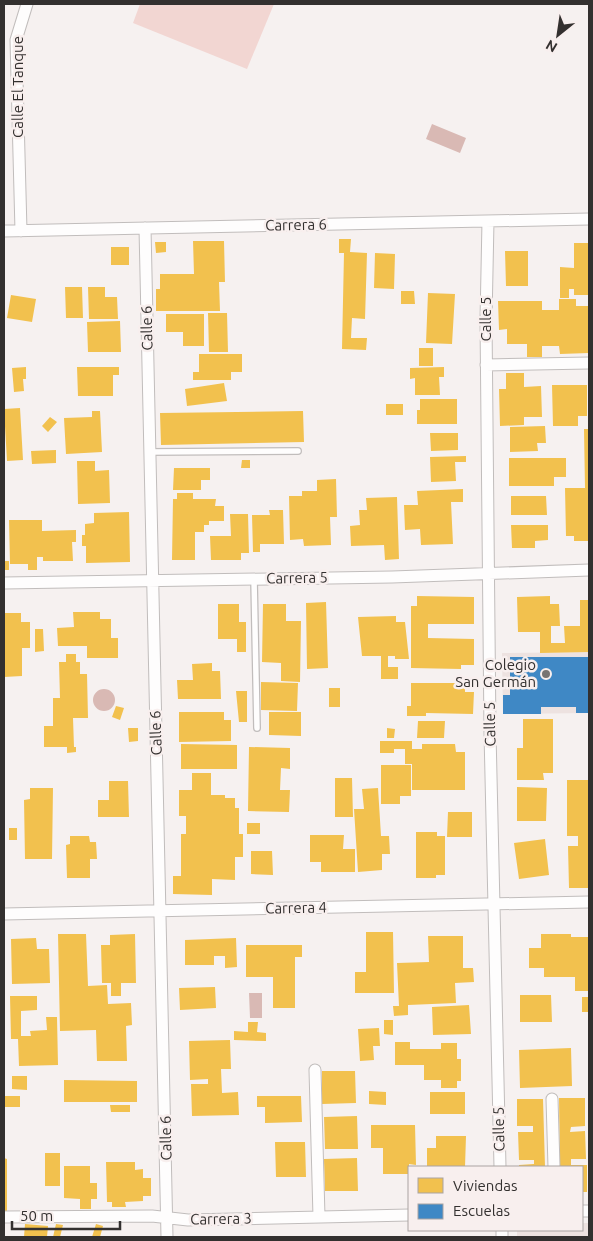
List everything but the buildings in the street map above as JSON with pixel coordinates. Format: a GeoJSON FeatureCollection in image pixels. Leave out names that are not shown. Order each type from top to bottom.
{"type":"FeatureCollection","features":[{"type":"Feature","properties":{"kind":"street","name":"Calle El Tanque"},"geometry":{"type":"LineString","coordinates":[[21,231],[16,40],[27,4]]}},
{"type":"Feature","properties":{"kind":"street","name":"Carrera 6"},"geometry":{"type":"LineString","coordinates":[[4,231],[589,219]]}},
{"type":"Feature","properties":{"kind":"street","name":"Calle 5"},"geometry":{"type":"LineString","coordinates":[[488,221],[486,365],[488,573],[500,1166]]}},
{"type":"Feature","properties":{"kind":"street","name":"Calle 6"},"geometry":{"type":"LineString","coordinates":[[145,228],[167,1237]]}},
{"type":"Feature","properties":{"kind":"street"},"geometry":{"type":"LineString","coordinates":[[486,365],[589,363]]}},
{"type":"Feature","properties":{"kind":"street","name":"Carrera 5"},"geometry":{"type":"LineString","coordinates":[[4,583],[254,579],[589,570]]}},
{"type":"Feature","properties":{"kind":"street","name":"Carrera 4"},"geometry":{"type":"LineString","coordinates":[[4,914],[589,902]]}},
{"type":"Feature","properties":{"kind":"street"},"geometry":{"type":"LineString","coordinates":[[315,1070],[319,1217]]}},
{"type":"Feature","properties":{"kind":"street"},"geometry":{"type":"LineString","coordinates":[[552,1099],[554,1166]]}},
{"type":"Feature","properties":{"kind":"street","name":"Carrera 3"},"geometry":{"type":"LineString","coordinates":[[4,1217],[167,1216],[188,1220],[408,1215]]}},
{"type":"Feature","properties":{"kind":"lane"},"geometry":{"type":"LineString","coordinates":[[149,452],[298,451]]}},
{"type":"Feature","properties":{"kind":"lane"},"geometry":{"type":"LineString","coordinates":[[254,579],[258,728]]}},
{"type":"Feature","properties":{"kind":"shaded area"},"geometry":{"type":"Polygon","coordinates":[[[140,4],[274,4],[247,69],[133,23],[140,4]]]}},
{"type":"Feature","properties":{"kind":"shaded area"},"geometry":{"type":"Polygon","coordinates":[[[432,124],[466,138],[460,153],[426,139],[432,124]]]}},
{"type":"Feature","properties":{"kind":"shaded area","name":"Colegio San Germán"},"geometry":{"type":"Polygon","coordinates":[[[589,652],[589,713],[503,714],[502,653],[589,652]]]}},
{"type":"Feature","properties":{"kind":"shaded area"},"geometry":{"type":"Polygon","coordinates":[[[104,689],[112,692],[115,700],[112,708],[104,711],[96,708],[93,700],[96,692],[104,689]]]}},
{"type":"Feature","properties":{"kind":"shaded area"},"geometry":{"type":"Polygon","coordinates":[[[249,993],[262,993],[262,1018],[250,1018],[249,993]]]}},
{"type":"Feature","properties":{"kind":"shaded area"},"geometry":{"type":"Polygon","coordinates":[[[583,1223],[589,1223],[589,1237],[517,1237],[517,1231],[583,1231],[583,1223]]]}},
{"type":"Feature","properties":{"kind":"place","name":"Colegio San Germán"},"geometry":{"type":"Point","coordinates":[546,674]}}]}
